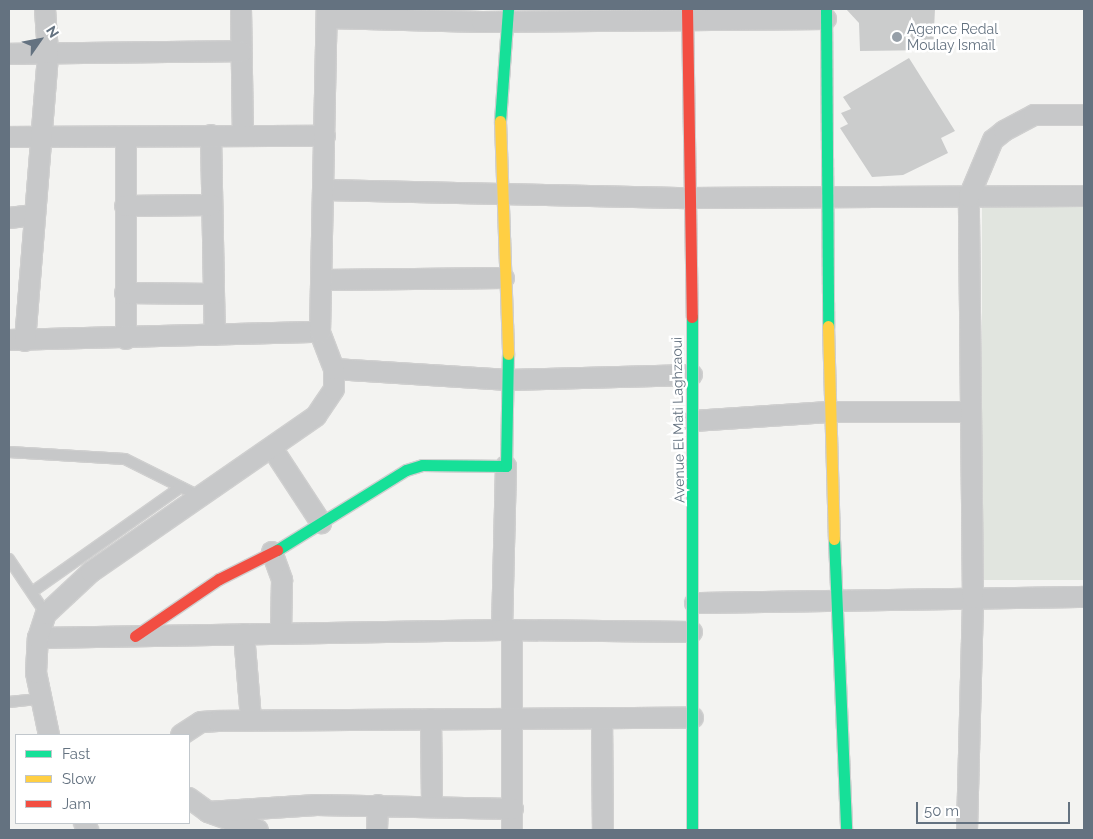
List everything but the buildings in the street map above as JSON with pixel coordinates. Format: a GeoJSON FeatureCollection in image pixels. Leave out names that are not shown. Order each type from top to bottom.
{"type":"FeatureCollection","features":[{"type":"Feature","properties":{"kind":"street"},"geometry":{"type":"LineString","coordinates":[[46,9],[48,53],[42,138],[34,215],[17,340],[126,339],[320,332]]}},
{"type":"Feature","properties":{"kind":"street"},"geometry":{"type":"LineString","coordinates":[[241,9],[243,135]]}},
{"type":"Feature","properties":{"kind":"street"},"geometry":{"type":"LineString","coordinates":[[49,734],[39,699],[38,638],[46,614],[91,572],[272,448],[328,403],[334,389],[334,369],[320,332],[324,280],[326,190],[327,14],[826,14],[829,412],[846,830]]}},
{"type":"Feature","properties":{"kind":"street"},"geometry":{"type":"LineString","coordinates":[[508,15],[499,133],[509,380],[506,466],[507,630],[513,719],[512,830]]}},
{"type":"Feature","properties":{"kind":"street","name":"Avenue El Mati Laghzaoui"},"geometry":{"type":"LineString","coordinates":[[687,15],[695,603],[692,632],[692,830]]}},
{"type":"Feature","properties":{"kind":"street"},"geometry":{"type":"LineString","coordinates":[[9,54],[241,51]]}},
{"type":"Feature","properties":{"kind":"street"},"geometry":{"type":"LineString","coordinates":[[967,830],[973,598],[969,197],[993,140],[1004,131],[1034,115],[1084,116]]}},
{"type":"Feature","properties":{"kind":"street"},"geometry":{"type":"LineString","coordinates":[[211,135],[214,336]]}},
{"type":"Feature","properties":{"kind":"street"},"geometry":{"type":"LineString","coordinates":[[9,137],[325,136]]}},
{"type":"Feature","properties":{"kind":"street"},"geometry":{"type":"LineString","coordinates":[[126,138],[126,339]]}},
{"type":"Feature","properties":{"kind":"street"},"geometry":{"type":"LineString","coordinates":[[326,190],[690,198],[1084,196]]}},
{"type":"Feature","properties":{"kind":"street"},"geometry":{"type":"LineString","coordinates":[[125,206],[212,205]]}},
{"type":"Feature","properties":{"kind":"street"},"geometry":{"type":"LineString","coordinates":[[9,218],[34,215]]}},
{"type":"Feature","properties":{"kind":"street"},"geometry":{"type":"LineString","coordinates":[[324,280],[504,278]]}},
{"type":"Feature","properties":{"kind":"street"},"geometry":{"type":"LineString","coordinates":[[125,293],[214,294]]}},
{"type":"Feature","properties":{"kind":"street"},"geometry":{"type":"LineString","coordinates":[[334,369],[509,380],[692,375]]}},
{"type":"Feature","properties":{"kind":"street"},"geometry":{"type":"LineString","coordinates":[[693,421],[829,412],[971,412]]}},
{"type":"Feature","properties":{"kind":"street"},"geometry":{"type":"LineString","coordinates":[[272,448],[321,523]]}},
{"type":"Feature","properties":{"kind":"street"},"geometry":{"type":"LineString","coordinates":[[135,636],[220,579],[272,552],[406,470],[422,465],[506,466]]}},
{"type":"Feature","properties":{"kind":"street"},"geometry":{"type":"LineString","coordinates":[[272,552],[282,580],[281,633]]}},
{"type":"Feature","properties":{"kind":"street"},"geometry":{"type":"LineString","coordinates":[[695,603],[836,603],[973,598],[1084,598]]}},
{"type":"Feature","properties":{"kind":"street"},"geometry":{"type":"LineString","coordinates":[[38,638],[507,630],[692,632]]}},
{"type":"Feature","properties":{"kind":"street"},"geometry":{"type":"LineString","coordinates":[[244,634],[251,720]]}},
{"type":"Feature","properties":{"kind":"street"},"geometry":{"type":"LineString","coordinates":[[602,718],[603,830]]}},
{"type":"Feature","properties":{"kind":"street"},"geometry":{"type":"LineString","coordinates":[[183,734],[201,722],[251,720],[692,718]]}},
{"type":"Feature","properties":{"kind":"street"},"geometry":{"type":"LineString","coordinates":[[431,719],[432,807]]}},
{"type":"Feature","properties":{"kind":"street"},"geometry":{"type":"LineString","coordinates":[[190,799],[208,812],[258,830]]}},
{"type":"Feature","properties":{"kind":"street"},"geometry":{"type":"LineString","coordinates":[[208,812],[378,805],[512,809]]}},
{"type":"Feature","properties":{"kind":"street"},"geometry":{"type":"LineString","coordinates":[[376,830],[378,805]]}},
{"type":"Feature","properties":{"kind":"lane"},"geometry":{"type":"LineString","coordinates":[[9,452],[125,459],[201,497]]}},
{"type":"Feature","properties":{"kind":"lane"},"geometry":{"type":"LineString","coordinates":[[32,592],[182,487]]}},
{"type":"Feature","properties":{"kind":"lane"},"geometry":{"type":"LineString","coordinates":[[9,559],[46,614]]}},
{"type":"Feature","properties":{"kind":"lane"},"geometry":{"type":"LineString","coordinates":[[9,702],[39,699]]}},
{"type":"Feature","properties":{"kind":"shaded area"},"geometry":{"type":"Polygon","coordinates":[[[982,205],[1084,205],[1084,580],[982,580],[982,205]]]}},
{"type":"Feature","properties":{"kind":"traffic: fast"},"geometry":{"type":"LineString","coordinates":[[500,121],[508,9]]}},
{"type":"Feature","properties":{"kind":"traffic: fast"},"geometry":{"type":"LineString","coordinates":[[826,9],[828,326]]}},
{"type":"Feature","properties":{"kind":"traffic: fast"},"geometry":{"type":"LineString","coordinates":[[692,317],[692,830]]}},
{"type":"Feature","properties":{"kind":"traffic: fast"},"geometry":{"type":"LineString","coordinates":[[277,550],[406,470],[422,465],[506,466],[508,354]]}},
{"type":"Feature","properties":{"kind":"traffic: fast"},"geometry":{"type":"LineString","coordinates":[[834,539],[846,830]]}},
{"type":"Feature","properties":{"kind":"traffic: slow"},"geometry":{"type":"LineString","coordinates":[[500,121],[508,354]]}},
{"type":"Feature","properties":{"kind":"traffic: slow"},"geometry":{"type":"LineString","coordinates":[[828,326],[834,539]]}},
{"type":"Feature","properties":{"kind":"traffic: jam"},"geometry":{"type":"LineString","coordinates":[[687,9],[692,317]]}},
{"type":"Feature","properties":{"kind":"traffic: jam"},"geometry":{"type":"LineString","coordinates":[[135,636],[219,579],[277,550]]}},
{"type":"Feature","properties":{"kind":"place","name":"Agence Redal Moulay Ismaïl"},"geometry":{"type":"Point","coordinates":[897,37]}}]}
